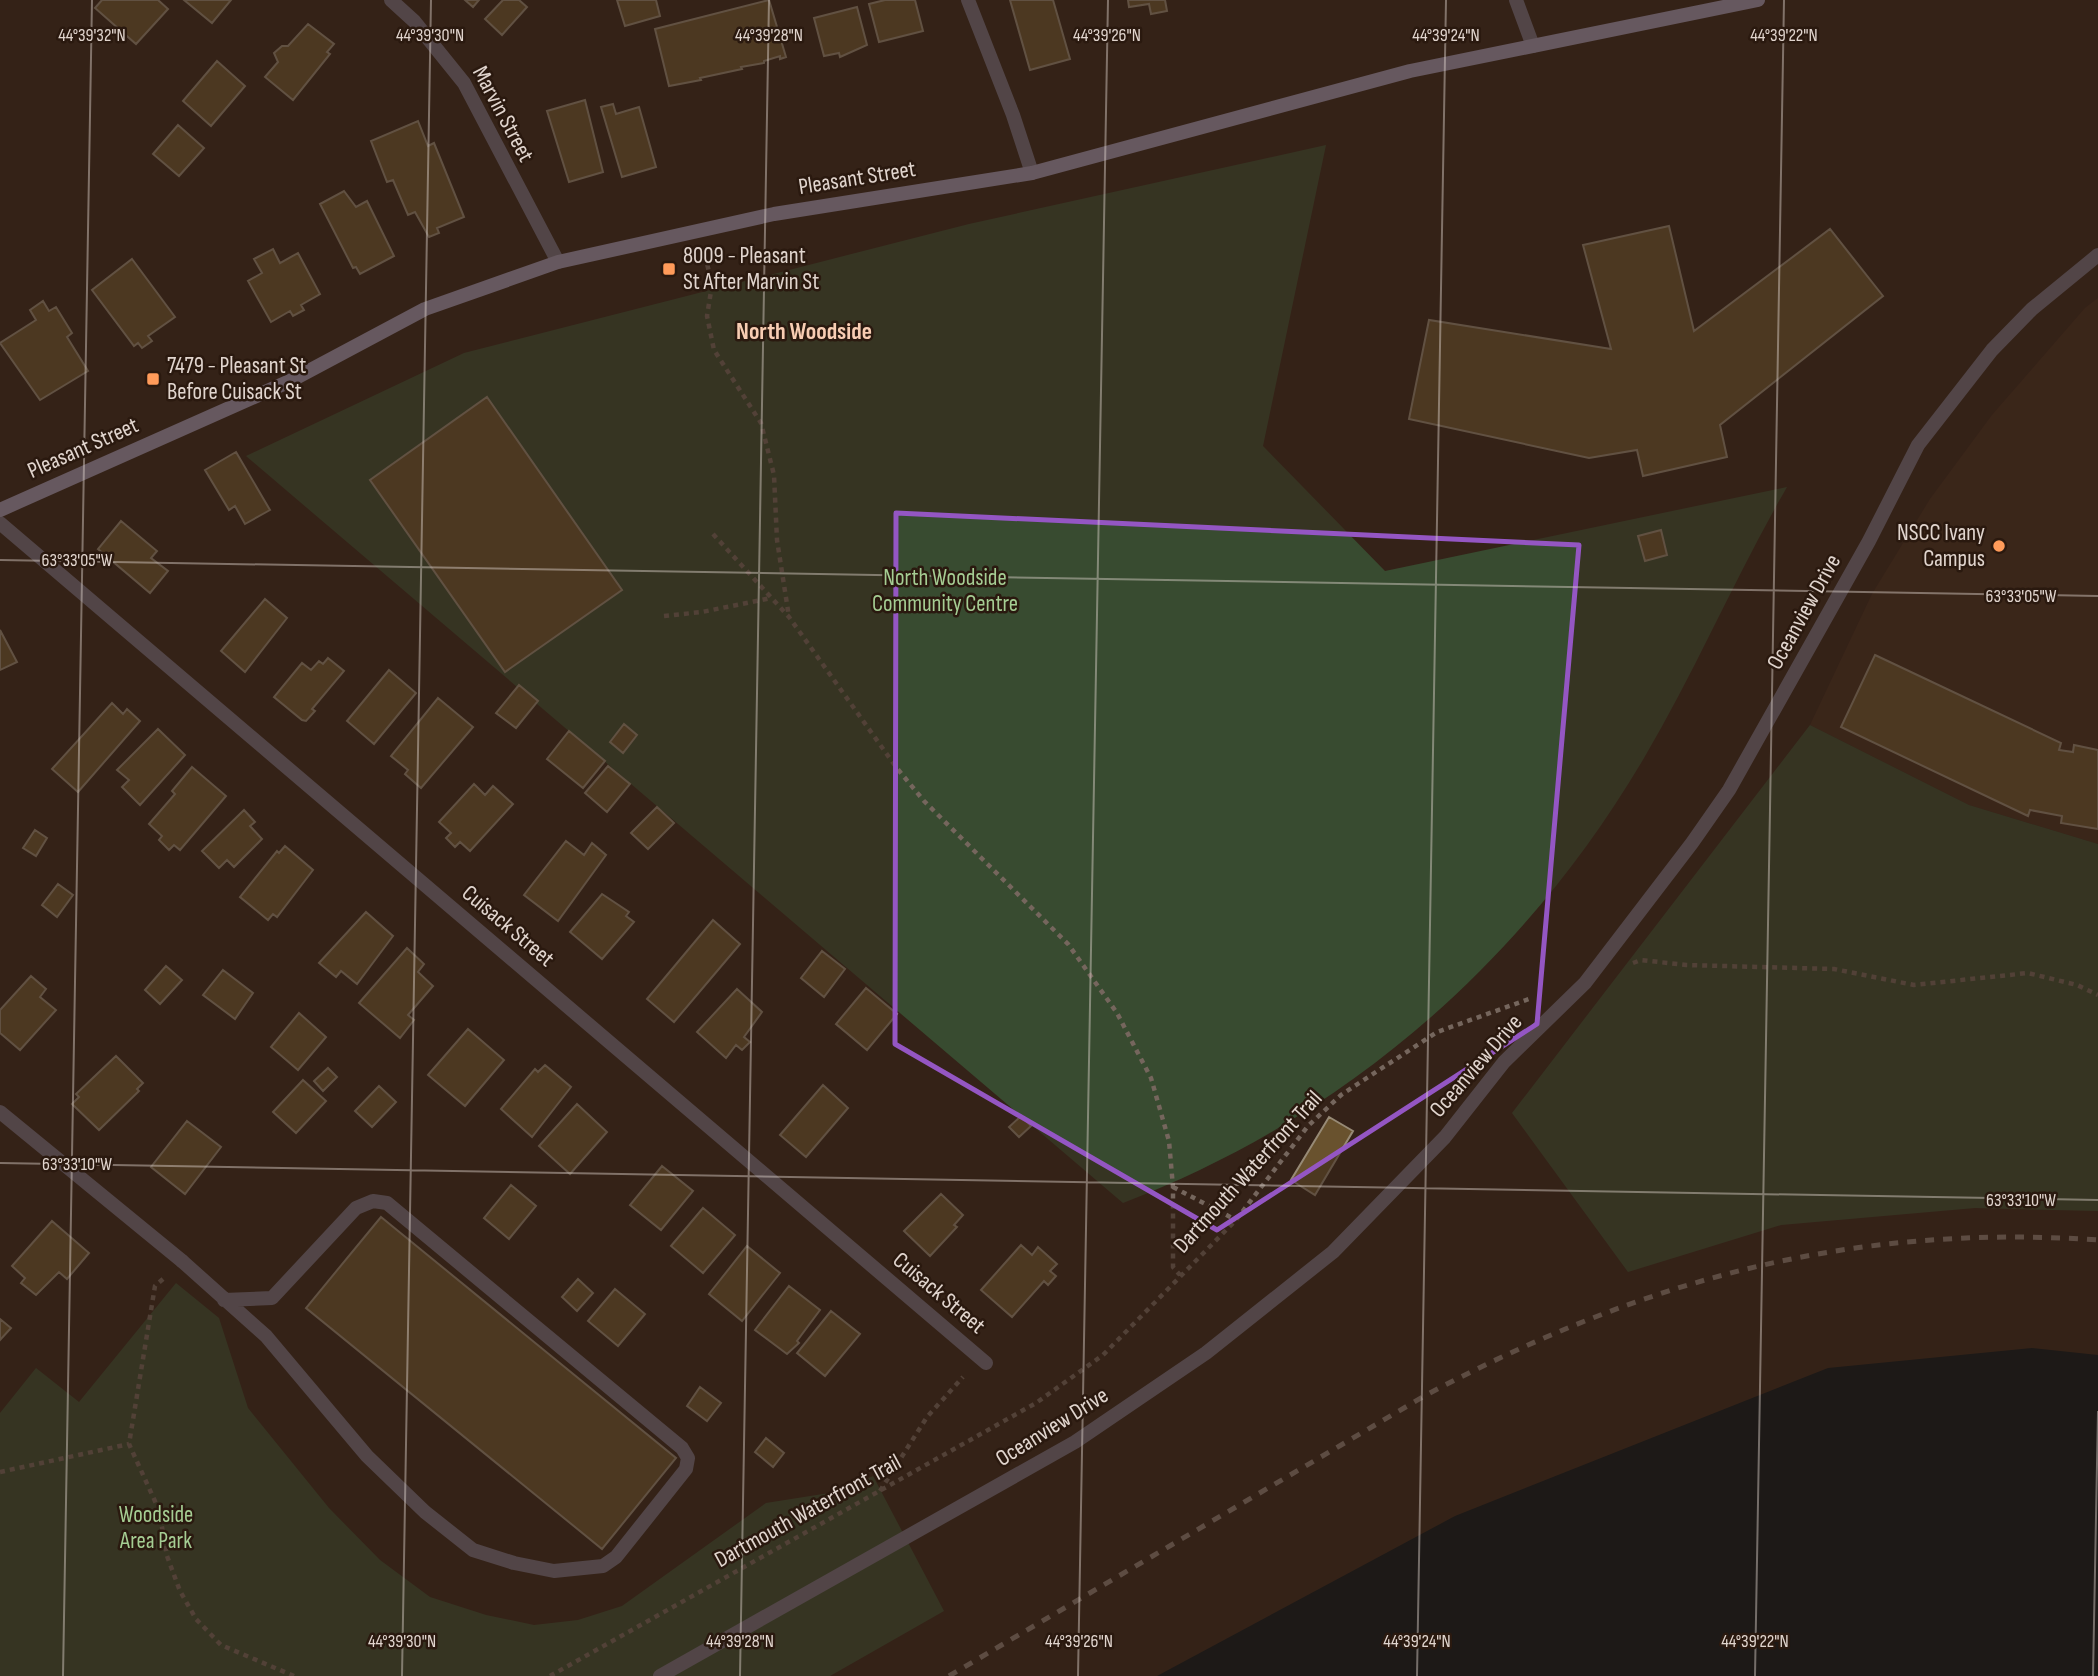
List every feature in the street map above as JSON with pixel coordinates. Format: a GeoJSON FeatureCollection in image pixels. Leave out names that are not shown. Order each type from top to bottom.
{"type":"FeatureCollection","features":[{"type":"Feature","properties":{"kind":"main road","name":"Pleasant Street"},"geometry":{"type":"LineString","coordinates":[[0,510],[290,381],[425,309],[558,262],[774,214],[1032,173],[1410,71],[1758,0]]}},
{"type":"Feature","properties":{"kind":"street","name":"Marvin Street"},"geometry":{"type":"LineString","coordinates":[[391,0],[432,41],[464,83],[558,262]]}},
{"type":"Feature","properties":{"kind":"street"},"geometry":{"type":"LineString","coordinates":[[968,0],[1013,115],[1032,173]]}},
{"type":"Feature","properties":{"kind":"street"},"geometry":{"type":"LineString","coordinates":[[1516,0],[1533,46]]}},
{"type":"Feature","properties":{"kind":"street","name":"Oceanview Drive"},"geometry":{"type":"LineString","coordinates":[[660,1676],[1074,1442],[1206,1353],[1333,1252],[1445,1138],[1504,1062],[1593,972],[1692,843],[1741,769],[1869,541],[1919,445],[1992,350],[2032,309],[2098,255]]}},
{"type":"Feature","properties":{"kind":"street","name":"Cuisack Street"},"geometry":{"type":"LineString","coordinates":[[0,523],[986,1363]]}},
{"type":"Feature","properties":{"kind":"street"},"geometry":{"type":"LineString","coordinates":[[0,1112],[182,1261],[224,1300],[266,1336],[367,1455],[425,1512],[473,1550],[514,1563],[554,1571],[603,1566],[616,1557],[685,1469],[688,1458],[682,1448],[387,1203],[373,1201],[356,1208],[272,1298],[224,1300]]}},
{"type":"Feature","properties":{"kind":"path"},"geometry":{"type":"LineString","coordinates":[[700,230],[712,285],[708,316],[714,350],[761,423],[774,475],[777,540],[789,617]]}},
{"type":"Feature","properties":{"kind":"path"},"geometry":{"type":"LineString","coordinates":[[713,534],[789,617],[896,768],[924,802],[1068,944],[1117,1013],[1151,1078],[1169,1141],[1173,1187],[1173,1267],[1180,1275]]}},
{"type":"Feature","properties":{"kind":"path"},"geometry":{"type":"LineString","coordinates":[[664,616],[702,612],[771,598]]}},
{"type":"Feature","properties":{"kind":"path"},"geometry":{"type":"LineString","coordinates":[[1630,965],[1642,960],[1686,965],[1834,970],[1914,985],[2028,973],[2077,985],[2098,995]]}},
{"type":"Feature","properties":{"kind":"path","name":"Dartmouth Waterfront Trail"},"geometry":{"type":"LineString","coordinates":[[550,1676],[1036,1403],[1104,1355],[1236,1220],[1308,1126],[1341,1095],[1437,1032],[1533,998]]}},
{"type":"Feature","properties":{"kind":"path"},"geometry":{"type":"LineString","coordinates":[[1173,1187],[1236,1220]]}},
{"type":"Feature","properties":{"kind":"path"},"geometry":{"type":"LineString","coordinates":[[182,1261],[155,1286],[129,1444],[159,1510],[167,1556],[180,1591],[196,1619],[221,1645],[294,1676]]}},
{"type":"Feature","properties":{"kind":"path"},"geometry":{"type":"LineString","coordinates":[[879,1492],[927,1417],[957,1381],[986,1363]]}},
{"type":"Feature","properties":{"kind":"path"},"geometry":{"type":"LineString","coordinates":[[0,1472],[129,1444]]}},
{"type":"Feature","properties":{"kind":"highlighted area"},"geometry":{"type":"Polygon","coordinates":[[[896,513],[1579,545],[1537,1024],[1217,1230],[895,1044],[896,513]]]}},
{"type":"Feature","properties":{"kind":"shaded area","name":"NSCC Ivany Campus"},"geometry":{"type":"Polygon","coordinates":[[[2098,298],[2098,844],[1969,805],[1810,725],[1872,594],[1930,499],[1992,415],[2085,308],[2098,298]]]}},
{"type":"Feature","properties":{"kind":"shaded area"},"geometry":{"type":"Polygon","coordinates":[[[2032,1348],[2098,1355],[2098,1676],[1157,1676],[1455,1516],[1828,1368],[2032,1348]]]}},
{"type":"Feature","properties":{"kind":"green space","name":"North Woodside Community Centre"},"geometry":{"type":"Polygon","coordinates":[[[1326,145],[1263,446],[1385,571],[1787,487],[1644,758],[1596,832],[1543,902],[1485,966],[1422,1025],[1354,1079],[1281,1126],[1204,1168],[1123,1203],[246,456],[464,353],[969,224],[1326,145]]]}},
{"type":"Feature","properties":{"kind":"green space"},"geometry":{"type":"Polygon","coordinates":[[[1810,725],[1969,805],[2098,844],[2098,1211],[1975,1208],[1781,1225],[1628,1272],[1512,1113],[1810,725]]]}},
{"type":"Feature","properties":{"kind":"green space","name":"Woodside Area Park"},"geometry":{"type":"Polygon","coordinates":[[[176,1283],[219,1318],[248,1408],[329,1508],[380,1560],[430,1597],[486,1615],[534,1625],[578,1620],[622,1606],[766,1503],[842,1491],[873,1476],[944,1611],[830,1676],[0,1676],[0,1413],[36,1368],[79,1402],[176,1283]]]}},
{"type":"Feature","properties":{"kind":"building"},"geometry":{"type":"Polygon","coordinates":[[[102,0],[158,0],[168,9],[136,44],[95,8],[102,0]]]}},
{"type":"Feature","properties":{"kind":"building"},"geometry":{"type":"Polygon","coordinates":[[[184,0],[231,0],[212,23],[184,0]]]}},
{"type":"Feature","properties":{"kind":"building"},"geometry":{"type":"Polygon","coordinates":[[[465,0],[479,0],[473,7],[465,0]]]}},
{"type":"Feature","properties":{"kind":"building"},"geometry":{"type":"Polygon","coordinates":[[[503,0],[519,0],[527,7],[502,35],[485,19],[503,0]]]}},
{"type":"Feature","properties":{"kind":"building"},"geometry":{"type":"Polygon","coordinates":[[[617,0],[656,0],[660,16],[625,26],[617,0]]]}},
{"type":"Feature","properties":{"kind":"building"},"geometry":{"type":"Polygon","coordinates":[[[769,0],[786,57],[780,59],[780,56],[764,63],[741,67],[742,69],[669,86],[655,29],[769,0]]]}},
{"type":"Feature","properties":{"kind":"building"},"geometry":{"type":"Polygon","coordinates":[[[885,0],[915,0],[923,31],[879,42],[869,4],[885,0]]]}},
{"type":"Feature","properties":{"kind":"building"},"geometry":{"type":"Polygon","coordinates":[[[1010,0],[1053,0],[1070,59],[1030,70],[1010,0]]]}},
{"type":"Feature","properties":{"kind":"building"},"geometry":{"type":"Polygon","coordinates":[[[1128,0],[1165,0],[1167,11],[1151,14],[1149,4],[1129,7],[1128,0]]]}},
{"type":"Feature","properties":{"kind":"building"},"geometry":{"type":"Polygon","coordinates":[[[857,7],[867,45],[840,57],[839,53],[824,56],[814,18],[857,7]]]}},
{"type":"Feature","properties":{"kind":"building"},"geometry":{"type":"Polygon","coordinates":[[[308,24],[334,44],[327,52],[330,54],[293,100],[265,77],[278,62],[274,53],[282,46],[288,46],[308,24]]]}},
{"type":"Feature","properties":{"kind":"building"},"geometry":{"type":"Polygon","coordinates":[[[217,61],[245,86],[211,126],[183,101],[217,61]]]}},
{"type":"Feature","properties":{"kind":"building"},"geometry":{"type":"Polygon","coordinates":[[[585,100],[603,172],[569,182],[547,111],[585,100]]]}},
{"type":"Feature","properties":{"kind":"building"},"geometry":{"type":"Polygon","coordinates":[[[613,104],[616,114],[639,107],[656,167],[622,177],[601,107],[613,104]]]}},
{"type":"Feature","properties":{"kind":"building"},"geometry":{"type":"Polygon","coordinates":[[[418,121],[428,146],[434,143],[464,217],[437,228],[439,233],[429,237],[415,212],[408,215],[393,180],[387,182],[371,141],[418,121]]]}},
{"type":"Feature","properties":{"kind":"building"},"geometry":{"type":"Polygon","coordinates":[[[178,125],[204,148],[179,176],[153,154],[178,125]]]}},
{"type":"Feature","properties":{"kind":"building"},"geometry":{"type":"Polygon","coordinates":[[[344,191],[356,207],[367,201],[394,256],[360,274],[356,267],[353,268],[320,204],[344,191]]]}},
{"type":"Feature","properties":{"kind":"building"},"geometry":{"type":"Polygon","coordinates":[[[1669,226],[1694,331],[1830,229],[1883,296],[1720,425],[1727,457],[1643,476],[1637,450],[1589,458],[1409,419],[1429,320],[1611,349],[1583,245],[1669,226]]]}},
{"type":"Feature","properties":{"kind":"building"},"geometry":{"type":"Polygon","coordinates":[[[273,249],[280,263],[298,253],[320,294],[301,305],[304,310],[293,316],[290,311],[271,322],[248,281],[262,273],[254,259],[273,249]]]}},
{"type":"Feature","properties":{"kind":"building"},"geometry":{"type":"Polygon","coordinates":[[[132,259],[175,317],[148,336],[152,341],[142,348],[138,343],[134,346],[92,290],[132,259]]]}},
{"type":"Feature","properties":{"kind":"building"},"geometry":{"type":"Polygon","coordinates":[[[43,301],[49,311],[56,307],[72,333],[67,337],[88,371],[40,400],[0,343],[36,320],[30,310],[43,301]]]}},
{"type":"Feature","properties":{"kind":"building"},"geometry":{"type":"Polygon","coordinates":[[[487,397],[622,590],[505,672],[370,480],[487,397]]]}},
{"type":"Feature","properties":{"kind":"building"},"geometry":{"type":"Polygon","coordinates":[[[236,452],[270,510],[245,524],[235,506],[229,510],[205,470],[236,452]]]}},
{"type":"Feature","properties":{"kind":"building"},"geometry":{"type":"Polygon","coordinates":[[[121,521],[157,551],[151,558],[168,571],[150,593],[98,549],[121,521]]]}},
{"type":"Feature","properties":{"kind":"building"},"geometry":{"type":"Polygon","coordinates":[[[1661,530],[1667,555],[1645,561],[1638,536],[1661,530]]]}},
{"type":"Feature","properties":{"kind":"building"},"geometry":{"type":"Polygon","coordinates":[[[265,599],[287,618],[245,672],[221,651],[265,599]]]}},
{"type":"Feature","properties":{"kind":"building"},"geometry":{"type":"Polygon","coordinates":[[[0,630],[17,662],[0,670],[0,630]]]}},
{"type":"Feature","properties":{"kind":"building"},"geometry":{"type":"Polygon","coordinates":[[[1875,655],[2061,743],[2059,750],[2073,752],[2074,745],[2098,750],[2098,829],[2061,823],[2062,816],[2030,810],[2028,816],[1841,727],[1875,655]]]}},
{"type":"Feature","properties":{"kind":"building"},"geometry":{"type":"Polygon","coordinates":[[[328,658],[344,671],[312,709],[315,711],[306,721],[302,720],[274,697],[302,663],[311,670],[319,661],[323,664],[328,658]]]}},
{"type":"Feature","properties":{"kind":"building"},"geometry":{"type":"Polygon","coordinates":[[[389,670],[416,693],[374,744],[347,721],[389,670]]]}},
{"type":"Feature","properties":{"kind":"building"},"geometry":{"type":"Polygon","coordinates":[[[519,685],[538,701],[516,728],[496,713],[519,685]]]}},
{"type":"Feature","properties":{"kind":"building"},"geometry":{"type":"Polygon","coordinates":[[[438,698],[473,727],[421,788],[405,774],[408,770],[391,756],[438,698]]]}},
{"type":"Feature","properties":{"kind":"building"},"geometry":{"type":"Polygon","coordinates":[[[112,703],[123,714],[127,709],[140,721],[78,792],[52,769],[112,703]]]}},
{"type":"Feature","properties":{"kind":"building"},"geometry":{"type":"Polygon","coordinates":[[[624,724],[637,735],[623,753],[610,742],[624,724]]]}},
{"type":"Feature","properties":{"kind":"building"},"geometry":{"type":"Polygon","coordinates":[[[158,729],[185,755],[140,805],[122,787],[129,780],[117,770],[158,729]]]}},
{"type":"Feature","properties":{"kind":"building"},"geometry":{"type":"Polygon","coordinates":[[[569,731],[605,761],[583,788],[547,759],[569,731]]]}},
{"type":"Feature","properties":{"kind":"building"},"geometry":{"type":"Polygon","coordinates":[[[608,766],[630,784],[607,812],[585,793],[608,766]]]}},
{"type":"Feature","properties":{"kind":"building"},"geometry":{"type":"Polygon","coordinates":[[[192,767],[226,796],[180,850],[174,845],[169,850],[159,840],[162,836],[149,824],[175,794],[172,791],[192,767]]]}},
{"type":"Feature","properties":{"kind":"building"},"geometry":{"type":"Polygon","coordinates":[[[474,784],[485,795],[493,786],[513,804],[470,851],[460,842],[455,847],[446,838],[451,833],[439,822],[474,784]]]}},
{"type":"Feature","properties":{"kind":"building"},"geometry":{"type":"Polygon","coordinates":[[[657,807],[674,823],[648,849],[631,833],[657,807]]]}},
{"type":"Feature","properties":{"kind":"building"},"geometry":{"type":"Polygon","coordinates":[[[244,810],[255,822],[250,826],[262,839],[234,867],[227,860],[219,868],[202,851],[244,810]]]}},
{"type":"Feature","properties":{"kind":"building"},"geometry":{"type":"Polygon","coordinates":[[[35,830],[47,838],[36,856],[23,848],[35,830]]]}},
{"type":"Feature","properties":{"kind":"building"},"geometry":{"type":"Polygon","coordinates":[[[566,841],[584,855],[592,843],[606,855],[558,921],[524,895],[566,841]]]}},
{"type":"Feature","properties":{"kind":"building"},"geometry":{"type":"Polygon","coordinates":[[[285,846],[313,870],[277,917],[273,914],[268,920],[240,897],[277,851],[279,853],[285,846]]]}},
{"type":"Feature","properties":{"kind":"building"},"geometry":{"type":"Polygon","coordinates":[[[58,884],[73,895],[57,917],[42,905],[58,884]]]}},
{"type":"Feature","properties":{"kind":"building"},"geometry":{"type":"Polygon","coordinates":[[[602,894],[629,912],[626,916],[634,922],[602,959],[570,932],[602,894]]]}},
{"type":"Feature","properties":{"kind":"building"},"geometry":{"type":"Polygon","coordinates":[[[366,912],[393,936],[357,984],[341,971],[336,977],[319,963],[366,912]]]}},
{"type":"Feature","properties":{"kind":"building"},"geometry":{"type":"Polygon","coordinates":[[[713,920],[740,944],[674,1022],[647,999],[713,920]]]}},
{"type":"Feature","properties":{"kind":"building"},"geometry":{"type":"Polygon","coordinates":[[[407,948],[424,964],[418,972],[433,986],[408,1015],[414,1020],[400,1038],[359,1003],[407,948]]]}},
{"type":"Feature","properties":{"kind":"building"},"geometry":{"type":"Polygon","coordinates":[[[822,951],[845,969],[824,997],[801,978],[822,951]]]}},
{"type":"Feature","properties":{"kind":"building"},"geometry":{"type":"Polygon","coordinates":[[[166,966],[182,980],[160,1004],[145,990],[166,966]]]}},
{"type":"Feature","properties":{"kind":"building"},"geometry":{"type":"Polygon","coordinates":[[[223,970],[253,993],[235,1019],[203,995],[223,970]]]}},
{"type":"Feature","properties":{"kind":"building"},"geometry":{"type":"Polygon","coordinates":[[[31,976],[46,989],[40,997],[56,1010],[20,1050],[0,1033],[0,1010],[31,976]]]}},
{"type":"Feature","properties":{"kind":"building"},"geometry":{"type":"Polygon","coordinates":[[[866,988],[897,1014],[867,1050],[836,1024],[866,988]]]}},
{"type":"Feature","properties":{"kind":"building"},"geometry":{"type":"Polygon","coordinates":[[[737,989],[762,1012],[744,1037],[750,1042],[742,1050],[736,1045],[726,1058],[697,1032],[737,989]]]}},
{"type":"Feature","properties":{"kind":"building"},"geometry":{"type":"Polygon","coordinates":[[[299,1013],[326,1037],[298,1070],[271,1047],[299,1013]]]}},
{"type":"Feature","properties":{"kind":"building"},"geometry":{"type":"Polygon","coordinates":[[[468,1029],[504,1060],[465,1106],[428,1075],[468,1029]]]}},
{"type":"Feature","properties":{"kind":"building"},"geometry":{"type":"Polygon","coordinates":[[[116,1056],[143,1083],[137,1089],[139,1091],[99,1130],[72,1104],[79,1097],[76,1094],[116,1056]]]}},
{"type":"Feature","properties":{"kind":"building"},"geometry":{"type":"Polygon","coordinates":[[[545,1065],[571,1087],[532,1137],[501,1109],[535,1069],[538,1072],[545,1065]]]}},
{"type":"Feature","properties":{"kind":"building"},"geometry":{"type":"Polygon","coordinates":[[[328,1068],[337,1077],[323,1091],[314,1081],[328,1068]]]}},
{"type":"Feature","properties":{"kind":"building"},"geometry":{"type":"Polygon","coordinates":[[[303,1080],[326,1101],[296,1133],[273,1112],[303,1080]]]}},
{"type":"Feature","properties":{"kind":"building"},"geometry":{"type":"Polygon","coordinates":[[[823,1085],[848,1108],[806,1157],[780,1135],[823,1085]]]}},
{"type":"Feature","properties":{"kind":"building"},"geometry":{"type":"Polygon","coordinates":[[[379,1086],[396,1102],[372,1127],[355,1111],[379,1086]]]}},
{"type":"Feature","properties":{"kind":"building"},"geometry":{"type":"Polygon","coordinates":[[[577,1104],[607,1132],[570,1174],[539,1146],[577,1104]]]}},
{"type":"Feature","properties":{"kind":"building"},"geometry":{"type":"Polygon","coordinates":[[[1021,1116],[1031,1126],[1019,1137],[1009,1127],[1021,1116]]]}},
{"type":"Feature","properties":{"kind":"building"},"geometry":{"type":"Polygon","coordinates":[[[1329,1117],[1353,1131],[1315,1195],[1291,1180],[1329,1117]]]}},
{"type":"Feature","properties":{"kind":"building"},"geometry":{"type":"Polygon","coordinates":[[[187,1121],[221,1147],[185,1194],[151,1167],[187,1121]]]}},
{"type":"Feature","properties":{"kind":"building"},"geometry":{"type":"Polygon","coordinates":[[[662,1166],[693,1191],[661,1230],[630,1205],[662,1166]]]}},
{"type":"Feature","properties":{"kind":"building"},"geometry":{"type":"Polygon","coordinates":[[[511,1185],[536,1206],[509,1239],[484,1218],[511,1185]]]}},
{"type":"Feature","properties":{"kind":"building"},"geometry":{"type":"Polygon","coordinates":[[[941,1194],[963,1215],[954,1225],[957,1227],[930,1256],[904,1231],[941,1194]]]}},
{"type":"Feature","properties":{"kind":"building"},"geometry":{"type":"Polygon","coordinates":[[[703,1208],[735,1235],[703,1273],[671,1246],[703,1208]]]}},
{"type":"Feature","properties":{"kind":"building"},"geometry":{"type":"Polygon","coordinates":[[[381,1217],[676,1458],[602,1549],[306,1308],[381,1217]]]}},
{"type":"Feature","properties":{"kind":"building"},"geometry":{"type":"Polygon","coordinates":[[[52,1221],[89,1253],[67,1279],[59,1272],[36,1295],[21,1283],[25,1278],[12,1266],[52,1221]]]}},
{"type":"Feature","properties":{"kind":"building"},"geometry":{"type":"Polygon","coordinates":[[[1021,1245],[1032,1255],[1038,1247],[1057,1264],[1050,1271],[1056,1276],[1048,1285],[1044,1281],[1012,1317],[981,1290],[1021,1245]]]}},
{"type":"Feature","properties":{"kind":"building"},"geometry":{"type":"Polygon","coordinates":[[[747,1246],[780,1273],[742,1321],[709,1294],[747,1246]]]}},
{"type":"Feature","properties":{"kind":"building"},"geometry":{"type":"Polygon","coordinates":[[[578,1279],[593,1293],[577,1311],[562,1297],[578,1279]]]}},
{"type":"Feature","properties":{"kind":"building"},"geometry":{"type":"Polygon","coordinates":[[[789,1286],[820,1310],[797,1341],[799,1343],[787,1354],[755,1330],[789,1286]]]}},
{"type":"Feature","properties":{"kind":"building"},"geometry":{"type":"Polygon","coordinates":[[[615,1289],[645,1314],[618,1346],[588,1321],[615,1289]]]}},
{"type":"Feature","properties":{"kind":"building"},"geometry":{"type":"Polygon","coordinates":[[[831,1311],[860,1334],[825,1376],[797,1353],[831,1311]]]}},
{"type":"Feature","properties":{"kind":"building"},"geometry":{"type":"Polygon","coordinates":[[[0,1319],[11,1328],[0,1340],[0,1319]]]}},
{"type":"Feature","properties":{"kind":"building"},"geometry":{"type":"Polygon","coordinates":[[[700,1387],[721,1403],[707,1421],[687,1406],[700,1387]]]}},
{"type":"Feature","properties":{"kind":"building"},"geometry":{"type":"Polygon","coordinates":[[[766,1438],[784,1453],[773,1467],[755,1452],[766,1438]]]}},
{"type":"Feature","properties":{"kind":"railway"},"geometry":{"type":"LineString","coordinates":[[949,1676],[1426,1395],[1507,1355],[1588,1320],[1669,1291],[1751,1268],[1834,1251],[1919,1241],[2007,1237],[2098,1240]]}},
{"type":"Feature","properties":{"kind":"place","name":"8009 - Pleasant St After Marvin St"},"geometry":{"type":"Point","coordinates":[669,269]}},
{"type":"Feature","properties":{"kind":"place","name":"7479 - Pleasant St Before Cuisack St"},"geometry":{"type":"Point","coordinates":[153,379]}},
{"type":"Feature","properties":{"kind":"place","name":"NSCC Ivany Campus"},"geometry":{"type":"Point","coordinates":[1999,546]}},
{"type":"Feature","properties":{"kind":"district","name":"North Woodside"},"geometry":{"type":"Point","coordinates":[804,331]}}]}
